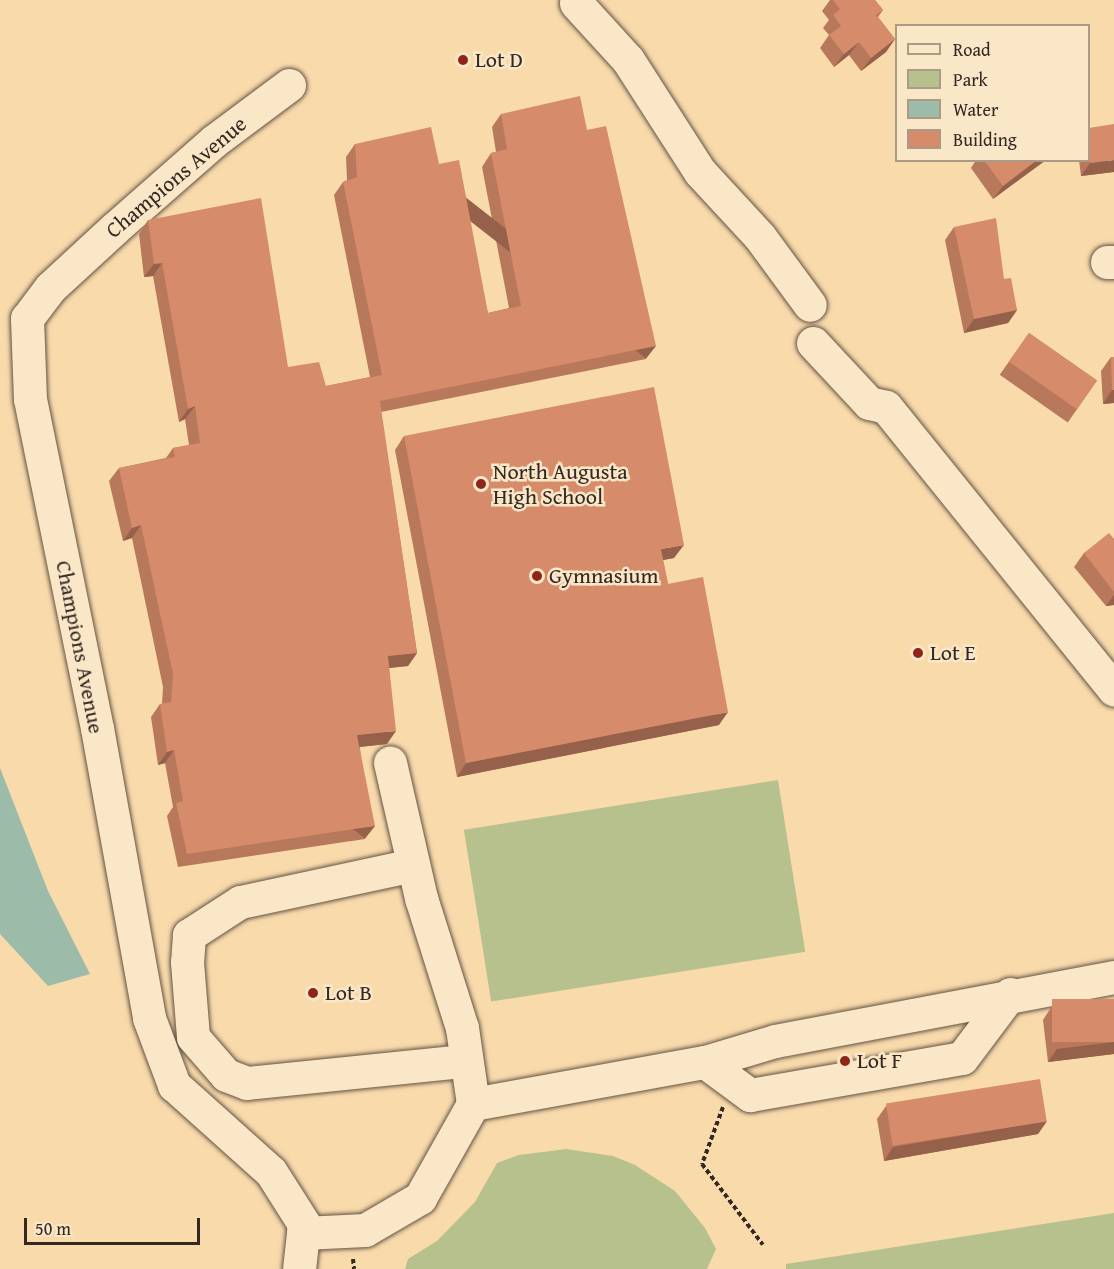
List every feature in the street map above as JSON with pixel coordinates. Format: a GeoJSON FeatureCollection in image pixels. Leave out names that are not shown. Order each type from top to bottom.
{"type":"FeatureCollection","features":[{"type":"Feature","properties":{"kind":"street"},"geometry":{"type":"LineString","coordinates":[[576,3],[628,60],[700,172],[760,237],[810,305]]}},
{"type":"Feature","properties":{"kind":"street","name":"Champions Avenue"},"geometry":{"type":"LineString","coordinates":[[289,85],[214,141],[115,228],[50,288],[27,318],[30,399],[97,728],[149,1017],[174,1086],[271,1172],[304,1224],[299,1269]]}},
{"type":"Feature","properties":{"kind":"street"},"geometry":{"type":"LineString","coordinates":[[813,343],[869,403],[886,407],[1113,686]]}},
{"type":"Feature","properties":{"kind":"street"},"geometry":{"type":"LineString","coordinates":[[303,1233],[365,1230],[420,1198],[473,1104],[462,1028],[413,865],[390,763]]}},
{"type":"Feature","properties":{"kind":"street"},"geometry":{"type":"LineString","coordinates":[[413,865],[240,902],[189,935],[187,962],[193,1037],[226,1075],[248,1083],[465,1061]]}},
{"type":"Feature","properties":{"kind":"street"},"geometry":{"type":"LineString","coordinates":[[473,1104],[705,1062],[775,1041],[1010,994],[1114,977]]}},
{"type":"Feature","properties":{"kind":"street"},"geometry":{"type":"LineString","coordinates":[[705,1062],[750,1095],[962,1058],[1010,994]]}},
{"type":"Feature","properties":{"kind":"path"},"geometry":{"type":"LineString","coordinates":[[723,1106],[702,1164],[763,1245]]}},
{"type":"Feature","properties":{"kind":"green space"},"geometry":{"type":"Polygon","coordinates":[[[778,780],[805,952],[491,1002],[464,830],[778,780]]]}},
{"type":"Feature","properties":{"kind":"green space"},"geometry":{"type":"Polygon","coordinates":[[[566,1149],[613,1156],[635,1165],[675,1191],[705,1228],[716,1249],[707,1269],[405,1269],[408,1259],[437,1241],[475,1202],[497,1163],[519,1155],[566,1149]]]}},
{"type":"Feature","properties":{"kind":"green space"},"geometry":{"type":"Polygon","coordinates":[[[1114,1213],[1114,1269],[786,1269],[786,1264],[1114,1213]]]}},
{"type":"Feature","properties":{"kind":"water"},"geometry":{"type":"Polygon","coordinates":[[[0,768],[48,891],[90,974],[48,986],[0,934],[0,768]]]}},
{"type":"Feature","properties":{"kind":"building"},"geometry":{"type":"Polygon","coordinates":[[[833,0],[875,0],[883,10],[876,15],[895,39],[871,58],[859,42],[844,54],[829,35],[841,26],[833,15],[840,9],[833,0]]]}},
{"type":"Feature","properties":{"kind":"building"},"geometry":{"type":"Polygon","coordinates":[[[580,96],[587,130],[606,126],[656,346],[380,401],[417,653],[388,656],[396,731],[357,735],[375,826],[187,854],[176,803],[183,801],[174,750],[167,752],[160,704],[171,702],[173,674],[141,525],[132,528],[119,468],[175,457],[173,448],[200,443],[195,406],[188,409],[162,263],[154,264],[148,220],[261,198],[288,367],[319,362],[326,386],[382,375],[343,182],[357,177],[355,144],[431,127],[439,164],[459,160],[488,313],[521,306],[491,153],[507,149],[501,114],[580,96]]]}},
{"type":"Feature","properties":{"kind":"building"},"geometry":{"type":"Polygon","coordinates":[[[1114,124],[1114,160],[1090,163],[1090,128],[1114,124]]]}},
{"type":"Feature","properties":{"kind":"building"},"geometry":{"type":"Polygon","coordinates":[[[985,162],[1034,162],[1003,186],[985,162]]]}},
{"type":"Feature","properties":{"kind":"building"},"geometry":{"type":"Polygon","coordinates":[[[996,218],[1004,279],[1011,278],[1017,310],[974,319],[954,227],[996,218]]]}},
{"type":"Feature","properties":{"kind":"building"},"geometry":{"type":"Polygon","coordinates":[[[1029,333],[1097,381],[1077,409],[1009,362],[1029,333]]]}},
{"type":"Feature","properties":{"kind":"building"},"geometry":{"type":"Polygon","coordinates":[[[1111,357],[1114,357],[1114,390],[1112,390],[1111,357]]]}},
{"type":"Feature","properties":{"kind":"building","name":"Gymnasium"},"geometry":{"type":"Polygon","coordinates":[[[654,387],[684,545],[661,549],[668,584],[703,577],[728,712],[466,763],[404,436],[654,387]]]}},
{"type":"Feature","properties":{"kind":"building"},"geometry":{"type":"Polygon","coordinates":[[[1109,533],[1114,539],[1114,592],[1084,553],[1109,533]]]}},
{"type":"Feature","properties":{"kind":"building"},"geometry":{"type":"Polygon","coordinates":[[[1052,999],[1114,999],[1114,1042],[1052,1042],[1052,999]]]}},
{"type":"Feature","properties":{"kind":"building"},"geometry":{"type":"Polygon","coordinates":[[[1040,1079],[1047,1121],[893,1146],[886,1103],[1040,1079]]]}},
{"type":"Feature","properties":{"kind":"place","name":"Lot D"},"geometry":{"type":"Point","coordinates":[463,60]}},
{"type":"Feature","properties":{"kind":"place","name":"North Augusta High School"},"geometry":{"type":"Point","coordinates":[481,484]}},
{"type":"Feature","properties":{"kind":"place","name":"Gymnasium"},"geometry":{"type":"Point","coordinates":[537,576]}},
{"type":"Feature","properties":{"kind":"place","name":"Lot E"},"geometry":{"type":"Point","coordinates":[918,653]}},
{"type":"Feature","properties":{"kind":"place","name":"Lot B"},"geometry":{"type":"Point","coordinates":[313,993]}},
{"type":"Feature","properties":{"kind":"place","name":"Lot F"},"geometry":{"type":"Point","coordinates":[845,1061]}}]}
